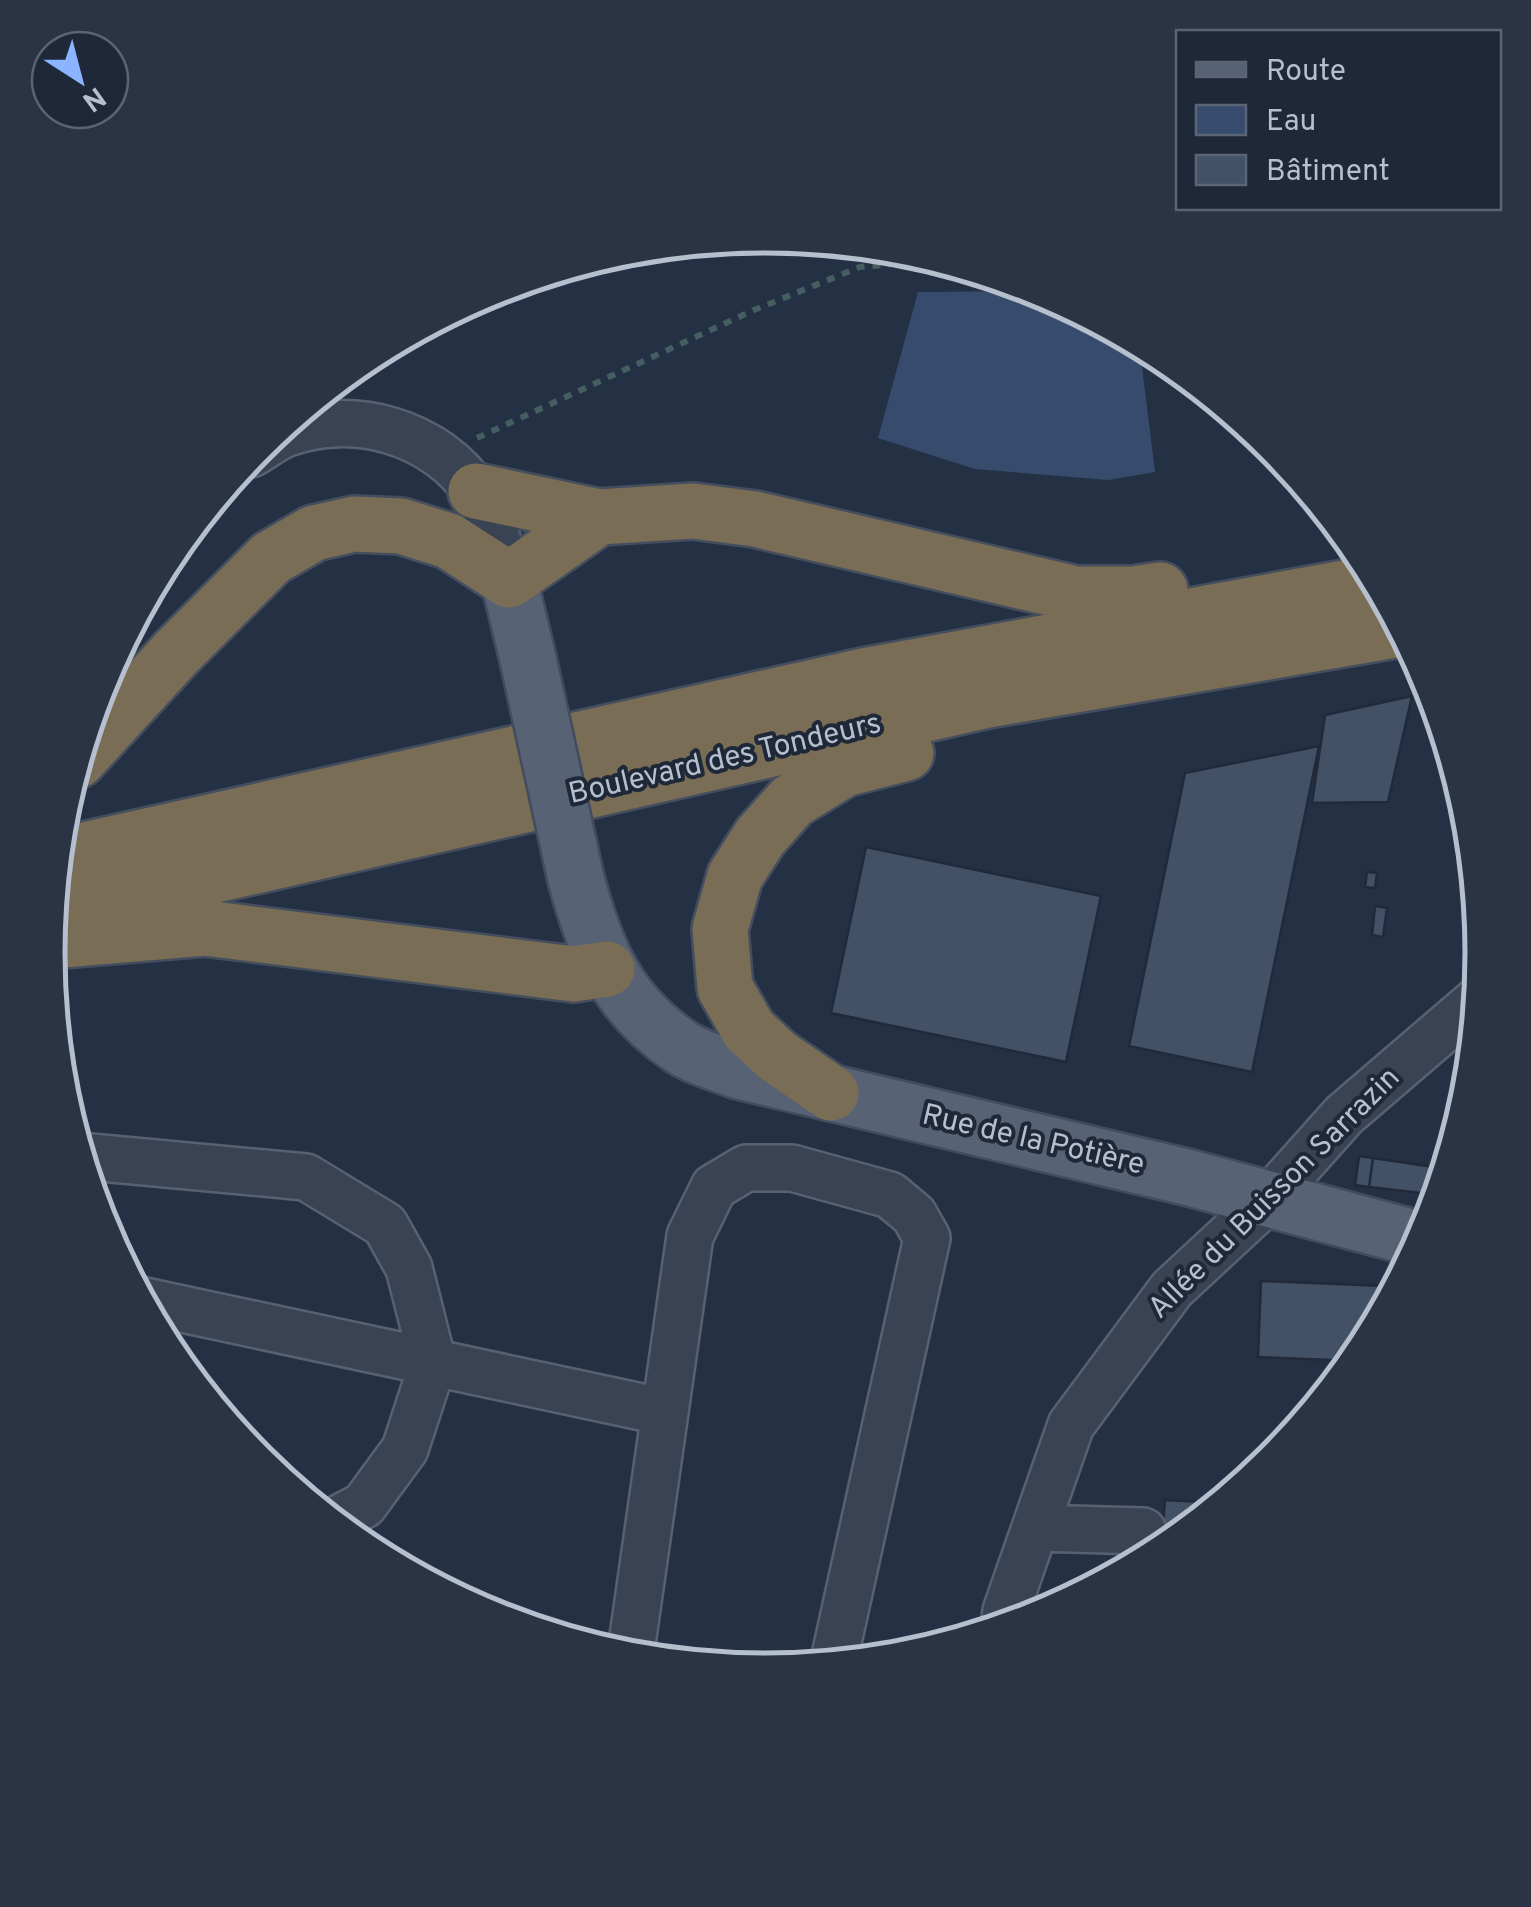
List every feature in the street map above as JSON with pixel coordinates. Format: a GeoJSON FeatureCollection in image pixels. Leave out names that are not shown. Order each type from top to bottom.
{"type":"FeatureCollection","features":[{"type":"Feature","properties":{"kind":"highway"},"geometry":{"type":"LineString","coordinates":[[458,472],[599,517],[693,511],[755,519],[1076,594],[1134,594],[1346,561]]}},
{"type":"Feature","properties":{"kind":"highway"},"geometry":{"type":"LineString","coordinates":[[99,737],[271,558],[314,533],[354,524],[401,526],[449,541],[509,580],[599,517]]}},
{"type":"Feature","properties":{"kind":"highway","name":"Boulevard des Tondeurs"},"geometry":{"type":"LineString","coordinates":[[72,853],[863,676],[1361,585]]}},
{"type":"Feature","properties":{"kind":"highway"},"geometry":{"type":"LineString","coordinates":[[832,1093],[777,1056],[749,1030],[725,988],[720,929],[735,876],[760,837],[792,801],[844,768],[1384,632]]}},
{"type":"Feature","properties":{"kind":"highway","name":"Boulevard des Tondeurs"},"geometry":{"type":"LineString","coordinates":[[66,909],[988,700],[1384,632]]}},
{"type":"Feature","properties":{"kind":"highway"},"geometry":{"type":"LineString","coordinates":[[65,941],[205,928],[573,974],[606,969]]}},
{"type":"Feature","properties":{"kind":"main road","name":"Rue de la Potière"},"geometry":{"type":"LineString","coordinates":[[509,580],[588,925],[606,969],[622,992],[684,1049],[739,1071],[1407,1236]]}},
{"type":"Feature","properties":{"kind":"street"},"geometry":{"type":"LineString","coordinates":[[299,431],[346,422],[400,432],[458,472],[490,516],[509,580]]}},
{"type":"Feature","properties":{"kind":"street","name":"Allée du Buisson Sarrazin"},"geometry":{"type":"LineString","coordinates":[[1006,1611],[1071,1425],[1172,1289],[1268,1199],[1344,1115],[1463,1013]]}},
{"type":"Feature","properties":{"kind":"street"},"geometry":{"type":"LineString","coordinates":[[96,1157],[306,1177],[386,1225],[410,1268],[433,1362],[405,1449],[364,1505],[346,1514]]}},
{"type":"Feature","properties":{"kind":"street"},"geometry":{"type":"LineString","coordinates":[[632,1642],[690,1236],[714,1187],[746,1168],[792,1168],[890,1195],[914,1215],[927,1238],[836,1650]]}},
{"type":"Feature","properties":{"kind":"street"},"geometry":{"type":"LineString","coordinates":[[159,1304],[665,1412]]}},
{"type":"Feature","properties":{"kind":"street"},"geometry":{"type":"LineString","coordinates":[[1035,1528],[1144,1531]]}},
{"type":"Feature","properties":{"kind":"path"},"geometry":{"type":"LineString","coordinates":[[458,472],[754,310],[860,267],[891,264]]}},
{"type":"Feature","properties":{"kind":"water"},"geometry":{"type":"Polygon","coordinates":[[[995,291],[1075,325],[1141,363],[1155,472],[1108,480],[975,469],[878,438],[918,292],[995,291]]]}},
{"type":"Feature","properties":{"kind":"building"},"geometry":{"type":"Polygon","coordinates":[[[1412,696],[1388,802],[1312,803],[1325,715],[1412,696]]]}},
{"type":"Feature","properties":{"kind":"building"},"geometry":{"type":"Polygon","coordinates":[[[1319,746],[1252,1072],[1129,1046],[1185,773],[1319,746]]]}},
{"type":"Feature","properties":{"kind":"building"},"geometry":{"type":"Polygon","coordinates":[[[866,847],[1101,896],[1066,1062],[831,1013],[866,847]]]}},
{"type":"Feature","properties":{"kind":"building"},"geometry":{"type":"Polygon","coordinates":[[[1367,872],[1377,873],[1375,888],[1365,887],[1367,872]]]}},
{"type":"Feature","properties":{"kind":"building"},"geometry":{"type":"Polygon","coordinates":[[[1375,906],[1387,908],[1383,937],[1372,935],[1375,906]]]}},
{"type":"Feature","properties":{"kind":"building"},"geometry":{"type":"Polygon","coordinates":[[[1443,1115],[1447,1115],[1442,1135],[1438,1149],[1443,1115]]]}},
{"type":"Feature","properties":{"kind":"building"},"geometry":{"type":"Polygon","coordinates":[[[1359,1156],[1373,1158],[1369,1187],[1355,1185],[1359,1156]]]}},
{"type":"Feature","properties":{"kind":"building"},"geometry":{"type":"Polygon","coordinates":[[[1373,1158],[1433,1167],[1424,1193],[1369,1187],[1373,1158]]]}},
{"type":"Feature","properties":{"kind":"building"},"geometry":{"type":"Polygon","coordinates":[[[1261,1281],[1382,1286],[1335,1360],[1258,1357],[1261,1281]]]}},
{"type":"Feature","properties":{"kind":"building"},"geometry":{"type":"Polygon","coordinates":[[[1165,1500],[1201,1502],[1192,1509],[1163,1530],[1165,1500]]]}}]}
